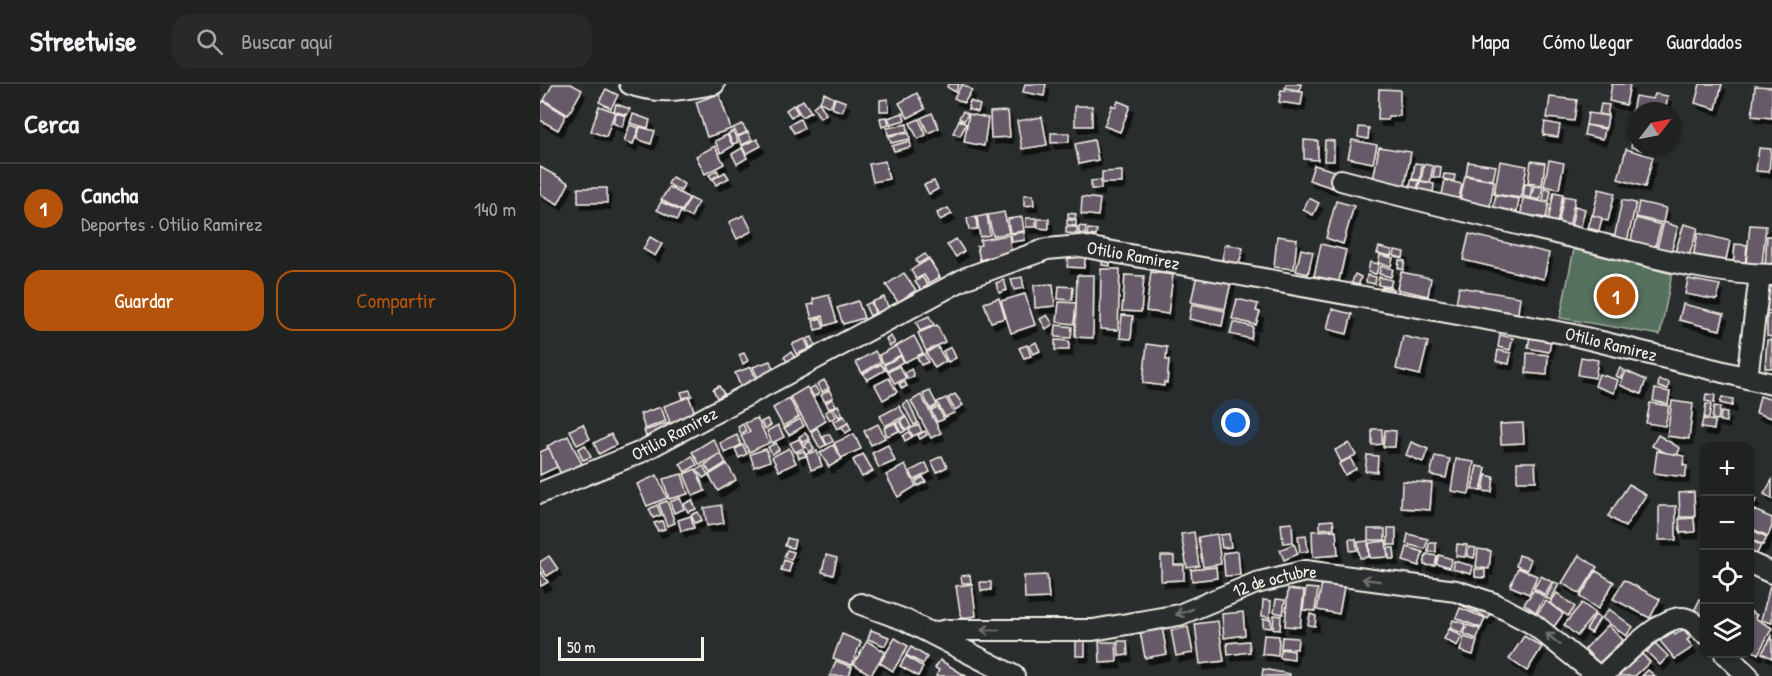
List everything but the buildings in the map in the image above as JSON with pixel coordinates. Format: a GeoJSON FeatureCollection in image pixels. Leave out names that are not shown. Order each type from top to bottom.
{"type":"FeatureCollection","features":[{"type":"Feature","properties":{"kind":"street"},"geometry":{"type":"LineString","coordinates":[[630,84],[654,91],[714,84]]}},
{"type":"Feature","properties":{"kind":"street"},"geometry":{"type":"LineString","coordinates":[[1341,180],[1650,256],[1734,273],[1766,275],[1747,378]]}},
{"type":"Feature","properties":{"kind":"street","name":"Otilio Ramirez"},"geometry":{"type":"LineString","coordinates":[[540,493],[641,452],[966,278],[1047,249],[1067,246],[1080,246],[1569,334],[1772,384]]}},
{"type":"Feature","properties":{"kind":"street"},"geometry":{"type":"LineString","coordinates":[[1754,565],[1772,573]]}},
{"type":"Feature","properties":{"kind":"street","name":"12 de octubre"},"geometry":{"type":"LineString","coordinates":[[932,633],[948,630],[1093,630],[1179,615],[1256,583],[1305,572],[1456,591],[1495,604],[1533,624],[1600,676]]}},
{"type":"Feature","properties":{"kind":"street"},"geometry":{"type":"LineString","coordinates":[[861,604],[905,620],[1014,676]]}},
{"type":"Feature","properties":{"kind":"street"},"geometry":{"type":"LineString","coordinates":[[1600,676],[1664,624],[1682,618],[1692,621],[1700,629]]}},
{"type":"Feature","properties":{"kind":"street"},"geometry":{"type":"LineString","coordinates":[[1729,658],[1748,676]]}},
{"type":"Feature","properties":{"kind":"green space"},"geometry":{"type":"Polygon","coordinates":[[[1574,249],[1672,274],[1660,335],[1560,318],[1574,249]]]}},
{"type":"Feature","properties":{"kind":"place","name":"Cancha"},"geometry":{"type":"Point","coordinates":[1616,296]}}]}
